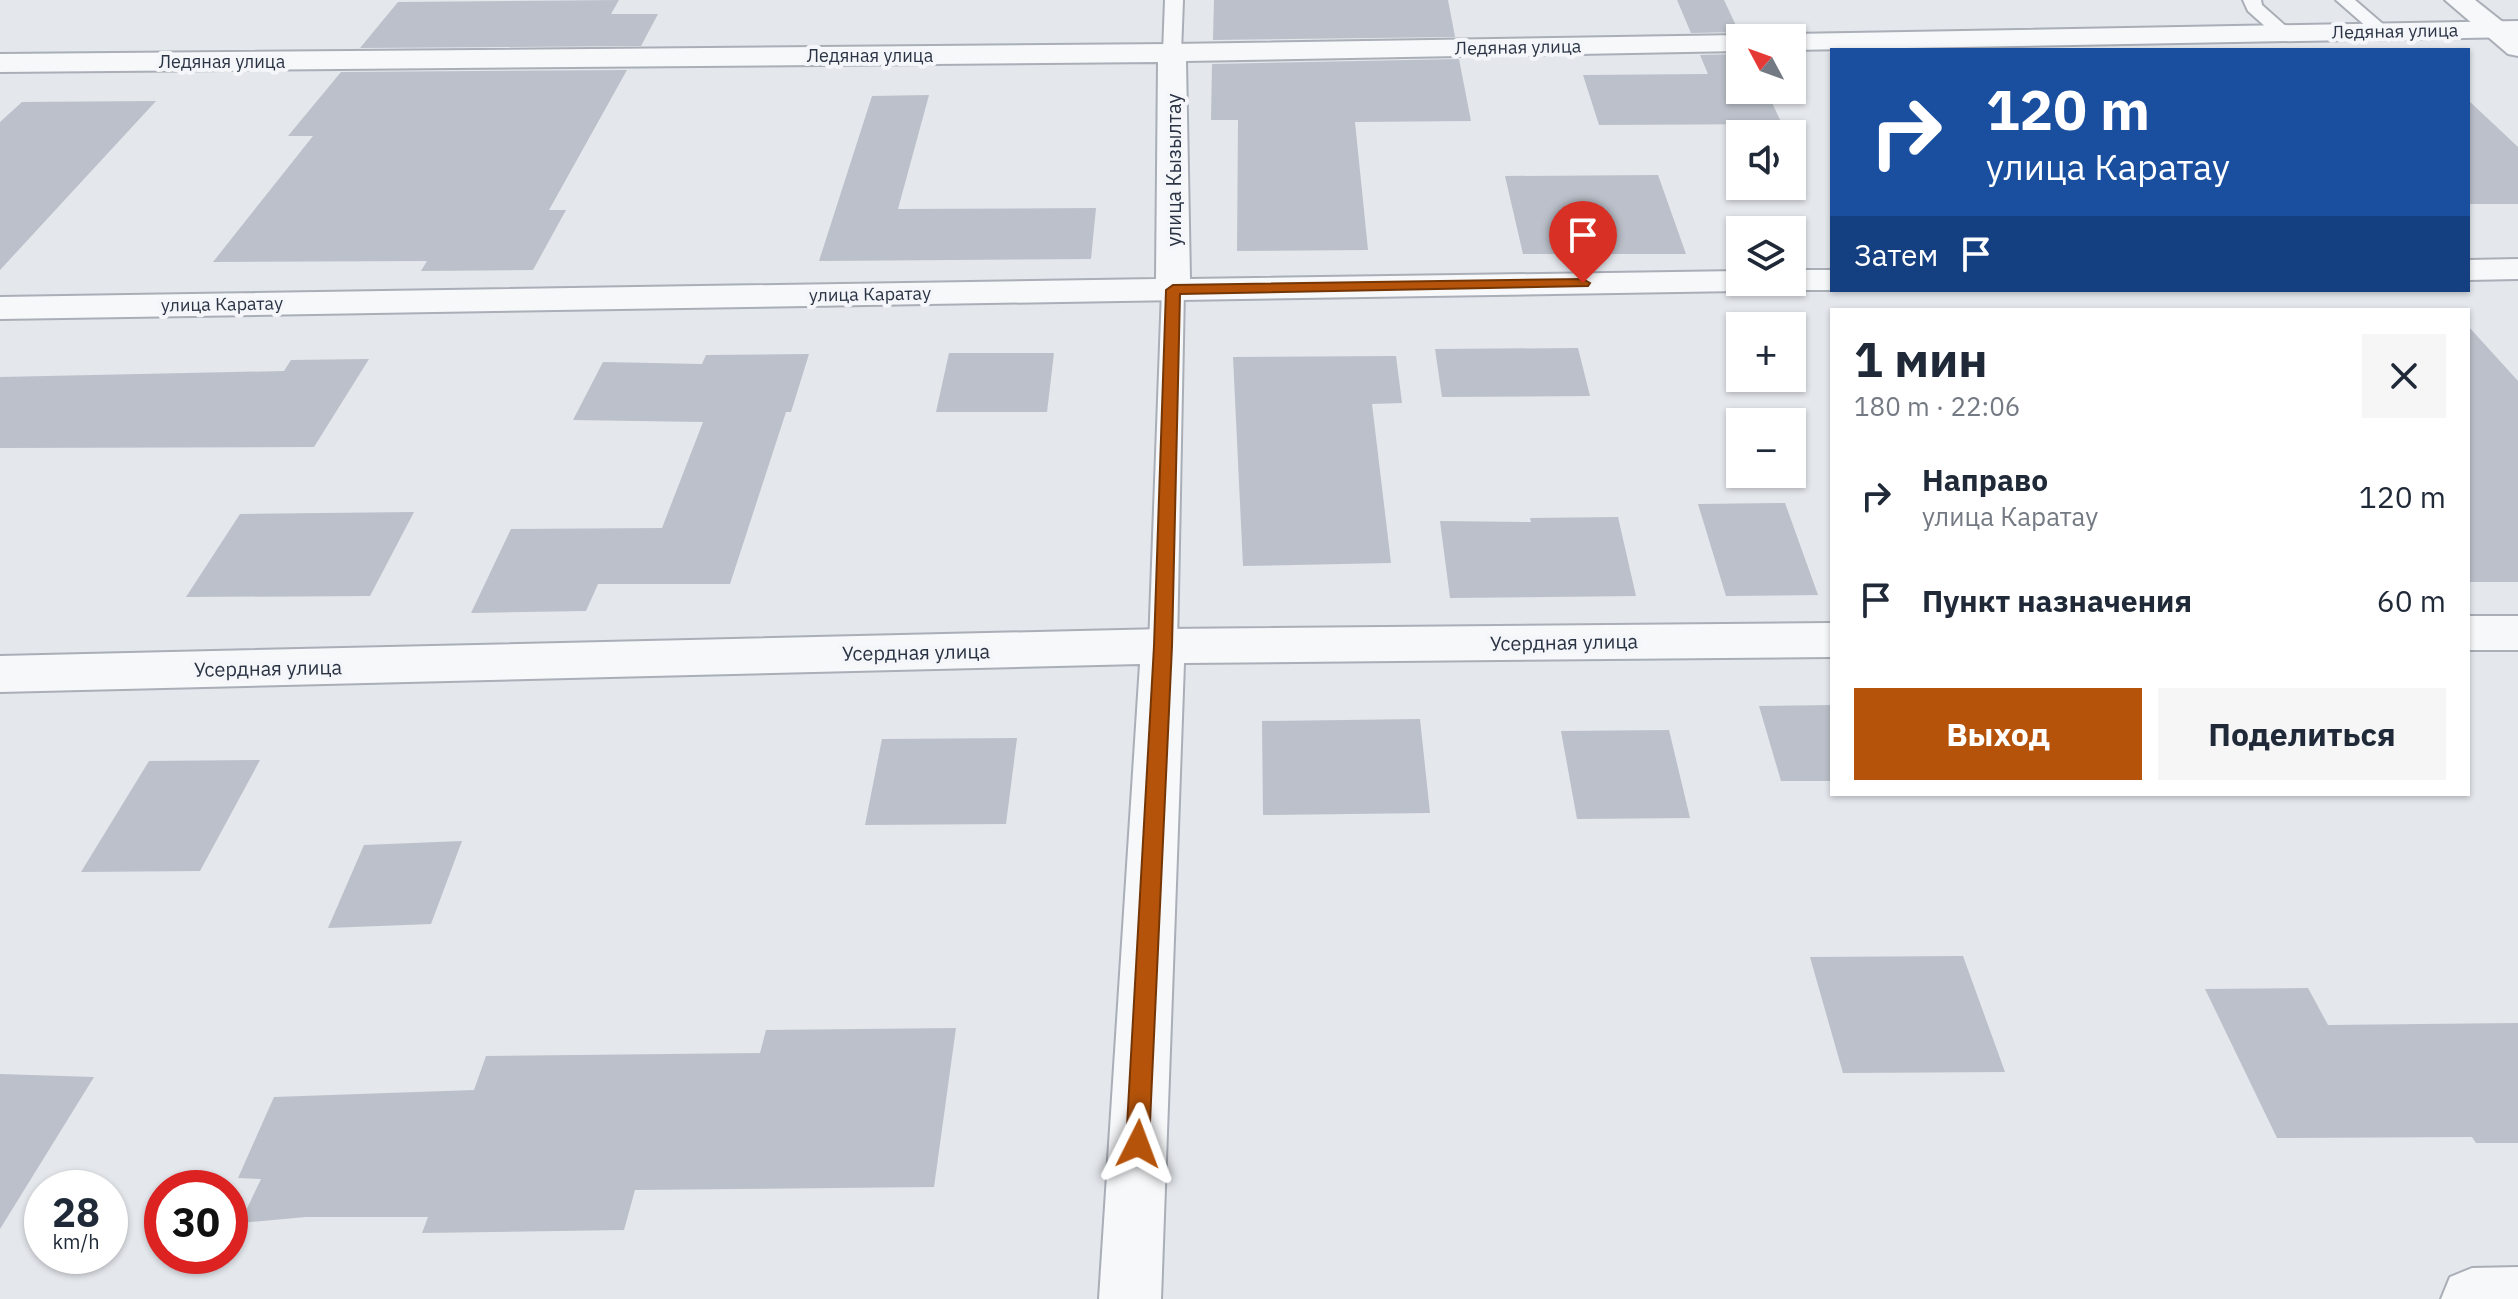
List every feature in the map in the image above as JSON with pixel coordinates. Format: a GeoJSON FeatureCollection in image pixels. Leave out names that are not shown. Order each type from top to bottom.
{"type":"FeatureCollection","features":[{"type":"Feature","properties":{"kind":"street"},"geometry":{"type":"LineString","coordinates":[[2458,0],[2506,29],[2518,48]]}},
{"type":"Feature","properties":{"kind":"street","name":"Ледяная улица"},"geometry":{"type":"LineString","coordinates":[[1806,42],[2506,29]]}},
{"type":"Feature","properties":{"kind":"street","name":"Ледяная улица"},"geometry":{"type":"LineString","coordinates":[[0,63],[1172,53],[1726,43]]}},
{"type":"Feature","properties":{"kind":"street","name":"улица Кызылтау"},"geometry":{"type":"LineString","coordinates":[[1172,53],[1173,290]]}},
{"type":"Feature","properties":{"kind":"street"},"geometry":{"type":"LineString","coordinates":[[2470,270],[2518,269]]}},
{"type":"Feature","properties":{"kind":"street"},"geometry":{"type":"LineString","coordinates":[[1806,280],[1830,280]]}},
{"type":"Feature","properties":{"kind":"street","name":"улица Каратау"},"geometry":{"type":"LineString","coordinates":[[0,308],[1726,281]]}},
{"type":"Feature","properties":{"kind":"street"},"geometry":{"type":"LineString","coordinates":[[2470,633],[2518,633]]}},
{"type":"Feature","properties":{"kind":"street","name":"Усердная улица"},"geometry":{"type":"LineString","coordinates":[[0,674],[1163,646],[1830,640]]}},
{"type":"Feature","properties":{"kind":"street","name":"улица Кызылтау"},"geometry":{"type":"LineString","coordinates":[[1130,1299],[1163,646]]}},
{"type":"Feature","properties":{"kind":"street"},"geometry":{"type":"LineString","coordinates":[[2472,1299],[2518,1297]]}},
{"type":"Feature","properties":{"kind":"lane","name":"улица Кызылтау"},"geometry":{"type":"LineString","coordinates":[[1172,53],[1174,0]]}},
{"type":"Feature","properties":{"kind":"lane"},"geometry":{"type":"LineString","coordinates":[[2252,0],[2254,7],[2283,33]]}},
{"type":"Feature","properties":{"kind":"lane"},"geometry":{"type":"LineString","coordinates":[[2345,0],[2382,31]]}},
{"type":"Feature","properties":{"kind":"lane","name":"улица Кызылтау"},"geometry":{"type":"LineString","coordinates":[[1163,646],[1173,290]]}},
{"type":"Feature","properties":{"kind":"building"},"geometry":{"type":"Polygon","coordinates":[[[619,0],[611,14],[658,14],[641,46],[360,48],[398,2],[619,0]]]}},
{"type":"Feature","properties":{"kind":"building"},"geometry":{"type":"Polygon","coordinates":[[[1214,0],[1448,0],[1455,37],[1213,40],[1214,0]]]}},
{"type":"Feature","properties":{"kind":"building"},"geometry":{"type":"Polygon","coordinates":[[[1677,0],[1724,0],[1735,24],[1726,24],[1726,32],[1691,33],[1677,0]]]}},
{"type":"Feature","properties":{"kind":"building"},"geometry":{"type":"Polygon","coordinates":[[[1726,54],[1726,104],[1773,104],[1780,120],[1726,120],[1726,124],[1599,125],[1583,75],[1708,74],[1700,55],[1726,54]]]}},
{"type":"Feature","properties":{"kind":"building"},"geometry":{"type":"Polygon","coordinates":[[[1459,59],[1471,121],[1355,122],[1368,250],[1237,251],[1238,120],[1211,120],[1212,64],[1459,59]]]}},
{"type":"Feature","properties":{"kind":"building"},"geometry":{"type":"Polygon","coordinates":[[[627,70],[549,210],[566,210],[533,270],[421,271],[427,261],[213,262],[313,136],[288,136],[341,72],[627,70]]]}},
{"type":"Feature","properties":{"kind":"building"},"geometry":{"type":"Polygon","coordinates":[[[929,95],[898,209],[1096,208],[1091,259],[819,261],[872,96],[929,95]]]}},
{"type":"Feature","properties":{"kind":"building"},"geometry":{"type":"Polygon","coordinates":[[[156,101],[0,270],[0,122],[22,102],[156,101]]]}},
{"type":"Feature","properties":{"kind":"building"},"geometry":{"type":"Polygon","coordinates":[[[2470,102],[2518,147],[2518,204],[2470,204],[2470,102]]]}},
{"type":"Feature","properties":{"kind":"building"},"geometry":{"type":"Polygon","coordinates":[[[1658,175],[1686,254],[1523,254],[1505,176],[1658,175]]]}},
{"type":"Feature","properties":{"kind":"building"},"geometry":{"type":"Polygon","coordinates":[[[2470,328],[2518,381],[2518,582],[2470,582],[2470,328]]]}},
{"type":"Feature","properties":{"kind":"building"},"geometry":{"type":"Polygon","coordinates":[[[1578,348],[1590,396],[1442,397],[1435,349],[1578,348]]]}},
{"type":"Feature","properties":{"kind":"building"},"geometry":{"type":"Polygon","coordinates":[[[949,353],[1054,353],[1047,412],[936,412],[949,353]]]}},
{"type":"Feature","properties":{"kind":"building"},"geometry":{"type":"Polygon","coordinates":[[[809,354],[791,412],[786,412],[730,584],[598,584],[586,611],[471,613],[511,529],[662,528],[703,422],[573,420],[603,362],[702,364],[706,355],[809,354]]]}},
{"type":"Feature","properties":{"kind":"building"},"geometry":{"type":"Polygon","coordinates":[[[1396,356],[1402,403],[1372,404],[1391,563],[1243,566],[1233,357],[1396,356]]]}},
{"type":"Feature","properties":{"kind":"building"},"geometry":{"type":"Polygon","coordinates":[[[369,359],[314,447],[0,448],[0,377],[284,371],[291,360],[369,359]]]}},
{"type":"Feature","properties":{"kind":"building"},"geometry":{"type":"Polygon","coordinates":[[[1785,503],[1818,595],[1726,596],[1698,504],[1785,503]]]}},
{"type":"Feature","properties":{"kind":"building"},"geometry":{"type":"Polygon","coordinates":[[[414,512],[370,596],[186,597],[240,514],[414,512]]]}},
{"type":"Feature","properties":{"kind":"building"},"geometry":{"type":"Polygon","coordinates":[[[1618,517],[1636,596],[1450,598],[1440,521],[1531,522],[1530,518],[1618,517]]]}},
{"type":"Feature","properties":{"kind":"building"},"geometry":{"type":"Polygon","coordinates":[[[1830,705],[1830,781],[1781,781],[1759,706],[1830,705]]]}},
{"type":"Feature","properties":{"kind":"building"},"geometry":{"type":"Polygon","coordinates":[[[1420,719],[1430,813],[1263,815],[1262,721],[1420,719]]]}},
{"type":"Feature","properties":{"kind":"building"},"geometry":{"type":"Polygon","coordinates":[[[1669,730],[1690,818],[1577,819],[1561,731],[1669,730]]]}},
{"type":"Feature","properties":{"kind":"building"},"geometry":{"type":"Polygon","coordinates":[[[1017,738],[1006,824],[865,825],[882,739],[1017,738]]]}},
{"type":"Feature","properties":{"kind":"building"},"geometry":{"type":"Polygon","coordinates":[[[260,760],[200,871],[81,872],[149,761],[260,760]]]}},
{"type":"Feature","properties":{"kind":"building"},"geometry":{"type":"Polygon","coordinates":[[[462,841],[431,924],[328,928],[364,845],[462,841]]]}},
{"type":"Feature","properties":{"kind":"building"},"geometry":{"type":"Polygon","coordinates":[[[1963,956],[2005,1072],[1843,1073],[1810,957],[1963,956]]]}},
{"type":"Feature","properties":{"kind":"building"},"geometry":{"type":"Polygon","coordinates":[[[2308,988],[2328,1025],[2518,1023],[2518,1143],[2476,1143],[2472,1137],[2277,1138],[2205,989],[2308,988]]]}},
{"type":"Feature","properties":{"kind":"building"},"geometry":{"type":"Polygon","coordinates":[[[956,1028],[934,1187],[635,1190],[624,1230],[422,1233],[428,1217],[306,1217],[248,1222],[248,1206],[261,1179],[248,1178],[248,1170],[242,1170],[274,1097],[474,1090],[486,1056],[760,1053],[766,1030],[956,1028]]]}},
{"type":"Feature","properties":{"kind":"building"},"geometry":{"type":"Polygon","coordinates":[[[0,1074],[94,1077],[36,1170],[24,1170],[24,1190],[0,1229],[0,1074]]]}},
{"type":"Feature","properties":{"kind":"route"},"geometry":{"type":"LineString","coordinates":[[1138,1144],[1163,646],[1173,290],[1583,283]]}}]}
